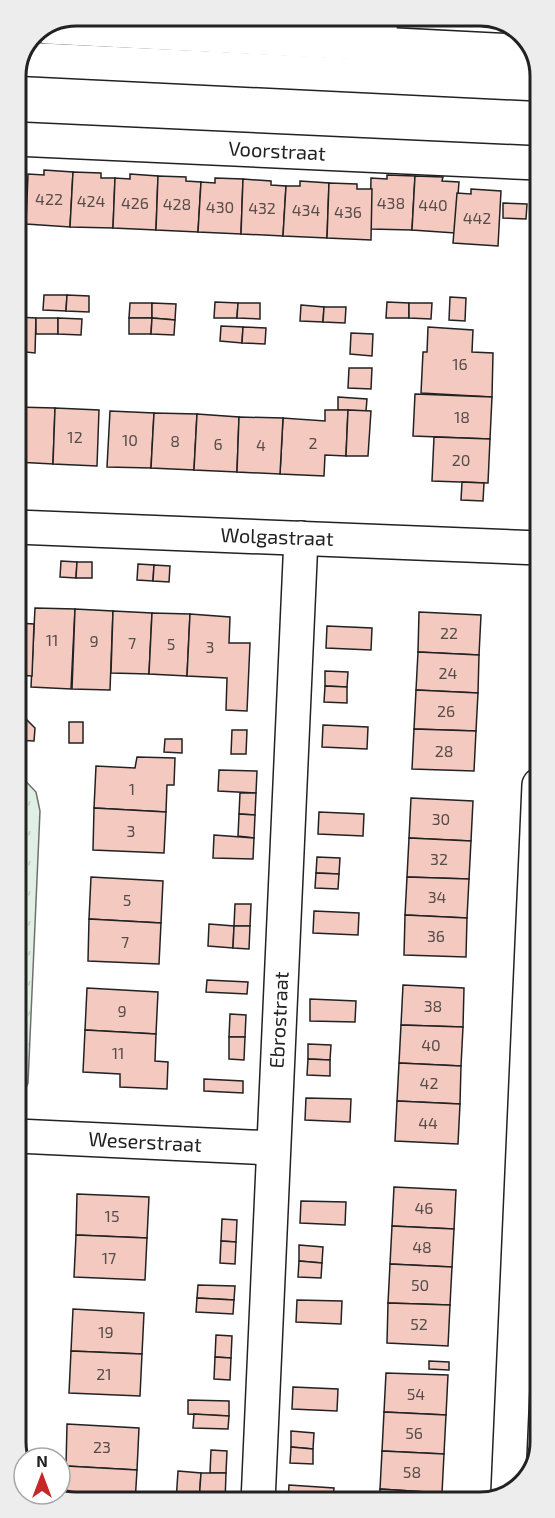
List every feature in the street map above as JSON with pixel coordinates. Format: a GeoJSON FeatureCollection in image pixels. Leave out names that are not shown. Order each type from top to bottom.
{"type":"FeatureCollection","features":[{"type":"Feature","properties":{"kind":"street"},"geometry":{"type":"LineString","coordinates":[[80,61],[81,26]]}},
{"type":"Feature","properties":{"kind":"street"},"geometry":{"type":"LineString","coordinates":[[230,26],[380,30],[523,51]]}},
{"type":"Feature","properties":{"kind":"street"},"geometry":{"type":"LineString","coordinates":[[28,59],[530,84]]}},
{"type":"Feature","properties":{"kind":"street","name":"Voorstraat"},"geometry":{"type":"LineString","coordinates":[[26,140],[530,163]]}},
{"type":"Feature","properties":{"kind":"street","name":"Wolgastraat"},"geometry":{"type":"LineString","coordinates":[[26,526],[530,548]]}},
{"type":"Feature","properties":{"kind":"street","name":"Ebrostraat"},"geometry":{"type":"LineString","coordinates":[[258,1492],[301,538]]}},
{"type":"Feature","properties":{"kind":"street"},"geometry":{"type":"LineString","coordinates":[[508,1483],[530,990]]}},
{"type":"Feature","properties":{"kind":"street","name":"Weserstraat"},"geometry":{"type":"LineString","coordinates":[[26,1136],[273,1148]]}},
{"type":"Feature","properties":{"kind":"green space"},"geometry":{"type":"Polygon","coordinates":[[[26,782],[36,792],[40,811],[26,1088],[26,782]]]}},
{"type":"Feature","properties":{"kind":"building"},"geometry":{"type":"Polygon","coordinates":[[[44,170],[73,172],[70,227],[26,224],[28,174],[44,175],[44,170]]]}},
{"type":"Feature","properties":{"kind":"building"},"geometry":{"type":"Polygon","coordinates":[[[73,172],[101,173],[101,178],[115,178],[113,228],[70,227],[73,172]]]}},
{"type":"Feature","properties":{"kind":"building"},"geometry":{"type":"Polygon","coordinates":[[[130,174],[158,176],[156,230],[113,228],[115,178],[130,179],[130,174]]]}},
{"type":"Feature","properties":{"kind":"building"},"geometry":{"type":"Polygon","coordinates":[[[387,175],[415,176],[412,230],[370,229],[371,178],[387,179],[387,175]]]}},
{"type":"Feature","properties":{"kind":"building"},"geometry":{"type":"Polygon","coordinates":[[[158,176],[186,177],[186,181],[201,182],[198,232],[156,230],[158,176]]]}},
{"type":"Feature","properties":{"kind":"building"},"geometry":{"type":"Polygon","coordinates":[[[415,176],[443,177],[442,181],[459,182],[455,233],[412,230],[415,176]]]}},
{"type":"Feature","properties":{"kind":"building"},"geometry":{"type":"Polygon","coordinates":[[[215,178],[243,179],[241,234],[198,232],[201,182],[215,183],[215,178]]]}},
{"type":"Feature","properties":{"kind":"building"},"geometry":{"type":"Polygon","coordinates":[[[243,179],[271,181],[271,185],[286,186],[283,236],[241,234],[243,179]]]}},
{"type":"Feature","properties":{"kind":"building"},"geometry":{"type":"Polygon","coordinates":[[[300,181],[329,183],[327,238],[283,236],[286,186],[300,186],[300,181]]]}},
{"type":"Feature","properties":{"kind":"building"},"geometry":{"type":"Polygon","coordinates":[[[329,183],[357,184],[357,189],[372,189],[371,240],[327,238],[329,183]]]}},
{"type":"Feature","properties":{"kind":"building"},"geometry":{"type":"Polygon","coordinates":[[[471,189],[501,191],[498,246],[453,243],[457,193],[471,194],[471,189]]]}},
{"type":"Feature","properties":{"kind":"building"},"geometry":{"type":"Polygon","coordinates":[[[503,203],[527,204],[526,219],[503,218],[503,203]]]}},
{"type":"Feature","properties":{"kind":"building"},"geometry":{"type":"Polygon","coordinates":[[[44,295],[67,295],[66,311],[43,310],[44,295]]]}},
{"type":"Feature","properties":{"kind":"building"},"geometry":{"type":"Polygon","coordinates":[[[67,295],[89,296],[89,312],[66,311],[67,295]]]}},
{"type":"Feature","properties":{"kind":"building"},"geometry":{"type":"Polygon","coordinates":[[[450,297],[466,298],[465,321],[449,320],[450,297]]]}},
{"type":"Feature","properties":{"kind":"building"},"geometry":{"type":"Polygon","coordinates":[[[215,302],[238,303],[237,318],[214,318],[215,302]]]}},
{"type":"Feature","properties":{"kind":"building"},"geometry":{"type":"Polygon","coordinates":[[[387,302],[409,303],[409,318],[386,318],[387,302]]]}},
{"type":"Feature","properties":{"kind":"building"},"geometry":{"type":"Polygon","coordinates":[[[130,303],[152,303],[152,318],[129,318],[130,303]]]}},
{"type":"Feature","properties":{"kind":"building"},"geometry":{"type":"Polygon","coordinates":[[[152,303],[176,304],[175,320],[152,318],[152,303]]]}},
{"type":"Feature","properties":{"kind":"building"},"geometry":{"type":"Polygon","coordinates":[[[238,303],[260,303],[260,319],[237,318],[238,303]]]}},
{"type":"Feature","properties":{"kind":"building"},"geometry":{"type":"Polygon","coordinates":[[[409,303],[432,303],[431,319],[409,318],[409,303]]]}},
{"type":"Feature","properties":{"kind":"building"},"geometry":{"type":"Polygon","coordinates":[[[301,305],[324,307],[323,322],[300,321],[301,305]]]}},
{"type":"Feature","properties":{"kind":"building"},"geometry":{"type":"Polygon","coordinates":[[[324,307],[346,307],[345,323],[323,322],[324,307]]]}},
{"type":"Feature","properties":{"kind":"building"},"geometry":{"type":"Polygon","coordinates":[[[26,317],[36,318],[35,353],[26,352],[26,317]]]}},
{"type":"Feature","properties":{"kind":"building"},"geometry":{"type":"Polygon","coordinates":[[[36,318],[58,318],[58,334],[36,334],[36,318]]]}},
{"type":"Feature","properties":{"kind":"building"},"geometry":{"type":"Polygon","coordinates":[[[58,318],[82,319],[81,335],[58,334],[58,318]]]}},
{"type":"Feature","properties":{"kind":"building"},"geometry":{"type":"Polygon","coordinates":[[[129,318],[152,318],[151,334],[129,334],[129,318]]]}},
{"type":"Feature","properties":{"kind":"building"},"geometry":{"type":"Polygon","coordinates":[[[152,318],[175,320],[174,335],[151,334],[152,318]]]}},
{"type":"Feature","properties":{"kind":"building"},"geometry":{"type":"Polygon","coordinates":[[[221,326],[243,327],[242,343],[220,341],[221,326]]]}},
{"type":"Feature","properties":{"kind":"building"},"geometry":{"type":"Polygon","coordinates":[[[243,327],[266,328],[265,344],[242,343],[243,327]]]}},
{"type":"Feature","properties":{"kind":"building"},"geometry":{"type":"Polygon","coordinates":[[[428,327],[473,330],[472,352],[493,353],[492,397],[421,393],[423,352],[427,352],[428,327]]]}},
{"type":"Feature","properties":{"kind":"building"},"geometry":{"type":"Polygon","coordinates":[[[351,333],[373,334],[372,356],[350,354],[351,333]]]}},
{"type":"Feature","properties":{"kind":"building"},"geometry":{"type":"Polygon","coordinates":[[[349,368],[372,368],[371,389],[348,388],[349,368]]]}},
{"type":"Feature","properties":{"kind":"building"},"geometry":{"type":"Polygon","coordinates":[[[415,394],[492,397],[490,439],[413,436],[415,394]]]}},
{"type":"Feature","properties":{"kind":"building"},"geometry":{"type":"Polygon","coordinates":[[[338,397],[367,399],[366,411],[338,410],[338,397]]]}},
{"type":"Feature","properties":{"kind":"building"},"geometry":{"type":"Polygon","coordinates":[[[26,407],[55,408],[53,464],[26,463],[26,407]]]}},
{"type":"Feature","properties":{"kind":"building"},"geometry":{"type":"Polygon","coordinates":[[[55,408],[99,410],[97,466],[53,464],[55,408]]]}},
{"type":"Feature","properties":{"kind":"building"},"geometry":{"type":"Polygon","coordinates":[[[325,410],[348,410],[346,456],[325,455],[324,476],[280,474],[283,418],[325,421],[325,410]]]}},
{"type":"Feature","properties":{"kind":"building"},"geometry":{"type":"Polygon","coordinates":[[[348,410],[371,411],[368,456],[346,456],[348,410]]]}},
{"type":"Feature","properties":{"kind":"building"},"geometry":{"type":"Polygon","coordinates":[[[110,411],[154,413],[151,468],[107,467],[110,411]]]}},
{"type":"Feature","properties":{"kind":"building"},"geometry":{"type":"Polygon","coordinates":[[[154,413],[197,414],[194,470],[151,468],[154,413]]]}},
{"type":"Feature","properties":{"kind":"building"},"geometry":{"type":"Polygon","coordinates":[[[197,414],[239,417],[237,472],[194,470],[197,414]]]}},
{"type":"Feature","properties":{"kind":"building"},"geometry":{"type":"Polygon","coordinates":[[[239,417],[283,418],[280,474],[237,472],[239,417]]]}},
{"type":"Feature","properties":{"kind":"building"},"geometry":{"type":"Polygon","coordinates":[[[434,437],[490,439],[488,483],[432,481],[434,437]]]}},
{"type":"Feature","properties":{"kind":"building"},"geometry":{"type":"Polygon","coordinates":[[[462,482],[484,483],[483,501],[461,500],[462,482]]]}},
{"type":"Feature","properties":{"kind":"building"},"geometry":{"type":"Polygon","coordinates":[[[61,561],[77,562],[76,578],[60,577],[61,561]]]}},
{"type":"Feature","properties":{"kind":"building"},"geometry":{"type":"Polygon","coordinates":[[[77,562],[92,562],[92,578],[76,578],[77,562]]]}},
{"type":"Feature","properties":{"kind":"building"},"geometry":{"type":"Polygon","coordinates":[[[138,564],[154,565],[153,581],[137,580],[138,564]]]}},
{"type":"Feature","properties":{"kind":"building"},"geometry":{"type":"Polygon","coordinates":[[[154,565],[170,566],[169,582],[153,581],[154,565]]]}},
{"type":"Feature","properties":{"kind":"building"},"geometry":{"type":"Polygon","coordinates":[[[35,608],[75,609],[71,689],[31,687],[35,608]]]}},
{"type":"Feature","properties":{"kind":"building"},"geometry":{"type":"Polygon","coordinates":[[[75,609],[113,611],[110,690],[72,689],[75,609]]]}},
{"type":"Feature","properties":{"kind":"building"},"geometry":{"type":"Polygon","coordinates":[[[113,611],[152,613],[149,674],[111,673],[113,611]]]}},
{"type":"Feature","properties":{"kind":"building"},"geometry":{"type":"Polygon","coordinates":[[[419,612],[481,615],[479,655],[418,652],[419,612]]]}},
{"type":"Feature","properties":{"kind":"building"},"geometry":{"type":"Polygon","coordinates":[[[152,613],[190,614],[187,676],[149,674],[152,613]]]}},
{"type":"Feature","properties":{"kind":"building"},"geometry":{"type":"Polygon","coordinates":[[[190,614],[230,617],[229,643],[250,643],[247,711],[226,710],[227,678],[187,676],[190,614]]]}},
{"type":"Feature","properties":{"kind":"building"},"geometry":{"type":"Polygon","coordinates":[[[26,624],[34,624],[32,676],[26,676],[26,624]]]}},
{"type":"Feature","properties":{"kind":"building"},"geometry":{"type":"Polygon","coordinates":[[[327,626],[372,628],[371,650],[326,648],[327,626]]]}},
{"type":"Feature","properties":{"kind":"building"},"geometry":{"type":"Polygon","coordinates":[[[418,652],[479,655],[478,693],[416,690],[418,652]]]}},
{"type":"Feature","properties":{"kind":"building"},"geometry":{"type":"Polygon","coordinates":[[[325,671],[348,672],[347,687],[325,686],[325,671]]]}},
{"type":"Feature","properties":{"kind":"building"},"geometry":{"type":"Polygon","coordinates":[[[325,686],[347,687],[347,703],[324,702],[325,686]]]}},
{"type":"Feature","properties":{"kind":"building"},"geometry":{"type":"Polygon","coordinates":[[[416,690],[478,693],[476,731],[414,729],[416,690]]]}},
{"type":"Feature","properties":{"kind":"building"},"geometry":{"type":"Polygon","coordinates":[[[26,719],[35,728],[34,741],[26,741],[26,719]]]}},
{"type":"Feature","properties":{"kind":"building"},"geometry":{"type":"Polygon","coordinates":[[[69,722],[83,722],[83,743],[69,743],[69,722]]]}},
{"type":"Feature","properties":{"kind":"building"},"geometry":{"type":"Polygon","coordinates":[[[323,725],[368,727],[367,749],[322,747],[323,725]]]}},
{"type":"Feature","properties":{"kind":"building"},"geometry":{"type":"Polygon","coordinates":[[[414,729],[476,731],[474,771],[412,769],[414,729]]]}},
{"type":"Feature","properties":{"kind":"building"},"geometry":{"type":"Polygon","coordinates":[[[232,730],[247,730],[246,754],[231,754],[232,730]]]}},
{"type":"Feature","properties":{"kind":"building"},"geometry":{"type":"Polygon","coordinates":[[[165,739],[182,739],[182,753],[164,752],[165,739]]]}},
{"type":"Feature","properties":{"kind":"building"},"geometry":{"type":"Polygon","coordinates":[[[137,757],[175,758],[174,785],[167,785],[166,812],[94,808],[96,766],[135,768],[137,757]]]}},
{"type":"Feature","properties":{"kind":"building"},"geometry":{"type":"Polygon","coordinates":[[[219,770],[257,771],[256,793],[218,791],[219,770]]]}},
{"type":"Feature","properties":{"kind":"building"},"geometry":{"type":"Polygon","coordinates":[[[240,793],[256,793],[255,815],[239,814],[240,793]]]}},
{"type":"Feature","properties":{"kind":"building"},"geometry":{"type":"Polygon","coordinates":[[[411,798],[473,801],[471,841],[409,838],[411,798]]]}},
{"type":"Feature","properties":{"kind":"building"},"geometry":{"type":"Polygon","coordinates":[[[94,808],[166,812],[164,853],[93,850],[94,808]]]}},
{"type":"Feature","properties":{"kind":"building"},"geometry":{"type":"Polygon","coordinates":[[[319,812],[364,814],[363,836],[318,834],[319,812]]]}},
{"type":"Feature","properties":{"kind":"building"},"geometry":{"type":"Polygon","coordinates":[[[239,814],[255,815],[254,838],[238,836],[239,814]]]}},
{"type":"Feature","properties":{"kind":"building"},"geometry":{"type":"Polygon","coordinates":[[[214,835],[254,838],[253,859],[213,858],[214,835]]]}},
{"type":"Feature","properties":{"kind":"building"},"geometry":{"type":"Polygon","coordinates":[[[409,838],[471,841],[469,879],[407,877],[409,838]]]}},
{"type":"Feature","properties":{"kind":"building"},"geometry":{"type":"Polygon","coordinates":[[[317,857],[340,858],[339,874],[316,873],[317,857]]]}},
{"type":"Feature","properties":{"kind":"building"},"geometry":{"type":"Polygon","coordinates":[[[316,873],[339,874],[338,889],[315,888],[316,873]]]}},
{"type":"Feature","properties":{"kind":"building"},"geometry":{"type":"Polygon","coordinates":[[[91,877],[163,881],[161,923],[89,919],[91,877]]]}},
{"type":"Feature","properties":{"kind":"building"},"geometry":{"type":"Polygon","coordinates":[[[407,877],[469,879],[467,918],[405,915],[407,877]]]}},
{"type":"Feature","properties":{"kind":"building"},"geometry":{"type":"Polygon","coordinates":[[[235,904],[251,904],[250,926],[234,926],[235,904]]]}},
{"type":"Feature","properties":{"kind":"building"},"geometry":{"type":"Polygon","coordinates":[[[314,911],[359,913],[358,935],[313,933],[314,911]]]}},
{"type":"Feature","properties":{"kind":"building"},"geometry":{"type":"Polygon","coordinates":[[[405,915],[467,918],[466,957],[404,955],[405,915]]]}},
{"type":"Feature","properties":{"kind":"building"},"geometry":{"type":"Polygon","coordinates":[[[89,919],[161,923],[159,964],[88,961],[89,919]]]}},
{"type":"Feature","properties":{"kind":"building"},"geometry":{"type":"Polygon","coordinates":[[[209,924],[234,926],[233,948],[208,946],[209,924]]]}},
{"type":"Feature","properties":{"kind":"building"},"geometry":{"type":"Polygon","coordinates":[[[234,926],[250,926],[249,949],[233,948],[234,926]]]}},
{"type":"Feature","properties":{"kind":"building"},"geometry":{"type":"Polygon","coordinates":[[[207,980],[248,982],[247,994],[206,992],[207,980]]]}},
{"type":"Feature","properties":{"kind":"building"},"geometry":{"type":"Polygon","coordinates":[[[403,985],[464,988],[463,1027],[401,1025],[403,985]]]}},
{"type":"Feature","properties":{"kind":"building"},"geometry":{"type":"Polygon","coordinates":[[[87,988],[158,992],[156,1034],[85,1030],[87,988]]]}},
{"type":"Feature","properties":{"kind":"building"},"geometry":{"type":"Polygon","coordinates":[[[310,999],[356,1001],[355,1022],[310,1021],[310,999]]]}},
{"type":"Feature","properties":{"kind":"building"},"geometry":{"type":"Polygon","coordinates":[[[230,1014],[246,1015],[245,1037],[229,1037],[230,1014]]]}},
{"type":"Feature","properties":{"kind":"building"},"geometry":{"type":"Polygon","coordinates":[[[401,1025],[463,1027],[461,1066],[399,1063],[401,1025]]]}},
{"type":"Feature","properties":{"kind":"building"},"geometry":{"type":"Polygon","coordinates":[[[85,1030],[156,1034],[155,1061],[168,1062],[167,1089],[120,1087],[120,1074],[83,1072],[85,1030]]]}},
{"type":"Feature","properties":{"kind":"building"},"geometry":{"type":"Polygon","coordinates":[[[229,1037],[245,1037],[244,1060],[229,1059],[229,1037]]]}},
{"type":"Feature","properties":{"kind":"building"},"geometry":{"type":"Polygon","coordinates":[[[308,1044],[331,1045],[330,1060],[308,1059],[308,1044]]]}},
{"type":"Feature","properties":{"kind":"building"},"geometry":{"type":"Polygon","coordinates":[[[308,1059],[330,1060],[330,1076],[307,1075],[308,1059]]]}},
{"type":"Feature","properties":{"kind":"building"},"geometry":{"type":"Polygon","coordinates":[[[399,1063],[461,1066],[460,1104],[397,1101],[399,1063]]]}},
{"type":"Feature","properties":{"kind":"building"},"geometry":{"type":"Polygon","coordinates":[[[204,1079],[243,1081],[243,1093],[204,1091],[204,1079]]]}},
{"type":"Feature","properties":{"kind":"building"},"geometry":{"type":"Polygon","coordinates":[[[306,1098],[351,1099],[350,1122],[305,1120],[306,1098]]]}},
{"type":"Feature","properties":{"kind":"building"},"geometry":{"type":"Polygon","coordinates":[[[397,1101],[460,1104],[458,1144],[395,1141],[397,1101]]]}},
{"type":"Feature","properties":{"kind":"building"},"geometry":{"type":"Polygon","coordinates":[[[394,1187],[456,1190],[454,1229],[392,1226],[394,1187]]]}},
{"type":"Feature","properties":{"kind":"building"},"geometry":{"type":"Polygon","coordinates":[[[77,1194],[149,1197],[147,1238],[76,1235],[77,1194]]]}},
{"type":"Feature","properties":{"kind":"building"},"geometry":{"type":"Polygon","coordinates":[[[301,1201],[346,1202],[345,1225],[300,1223],[301,1201]]]}},
{"type":"Feature","properties":{"kind":"building"},"geometry":{"type":"Polygon","coordinates":[[[222,1219],[237,1220],[236,1242],[221,1241],[222,1219]]]}},
{"type":"Feature","properties":{"kind":"building"},"geometry":{"type":"Polygon","coordinates":[[[392,1226],[454,1229],[452,1267],[390,1264],[392,1226]]]}},
{"type":"Feature","properties":{"kind":"building"},"geometry":{"type":"Polygon","coordinates":[[[76,1235],[147,1238],[145,1280],[74,1277],[76,1235]]]}},
{"type":"Feature","properties":{"kind":"building"},"geometry":{"type":"Polygon","coordinates":[[[221,1241],[236,1242],[235,1264],[220,1263],[221,1241]]]}},
{"type":"Feature","properties":{"kind":"building"},"geometry":{"type":"Polygon","coordinates":[[[299,1245],[323,1247],[322,1263],[299,1261],[299,1245]]]}},
{"type":"Feature","properties":{"kind":"building"},"geometry":{"type":"Polygon","coordinates":[[[299,1261],[322,1263],[321,1278],[298,1277],[299,1261]]]}},
{"type":"Feature","properties":{"kind":"building"},"geometry":{"type":"Polygon","coordinates":[[[390,1264],[452,1267],[450,1305],[388,1303],[390,1264]]]}},
{"type":"Feature","properties":{"kind":"building"},"geometry":{"type":"Polygon","coordinates":[[[198,1285],[235,1286],[234,1300],[197,1298],[198,1285]]]}},
{"type":"Feature","properties":{"kind":"building"},"geometry":{"type":"Polygon","coordinates":[[[197,1298],[234,1300],[233,1314],[196,1312],[197,1298]]]}},
{"type":"Feature","properties":{"kind":"building"},"geometry":{"type":"Polygon","coordinates":[[[297,1300],[342,1301],[341,1324],[296,1322],[297,1300]]]}},
{"type":"Feature","properties":{"kind":"building"},"geometry":{"type":"Polygon","coordinates":[[[388,1303],[450,1305],[448,1346],[387,1343],[388,1303]]]}},
{"type":"Feature","properties":{"kind":"building"},"geometry":{"type":"Polygon","coordinates":[[[73,1309],[144,1313],[142,1354],[71,1351],[73,1309]]]}},
{"type":"Feature","properties":{"kind":"building"},"geometry":{"type":"Polygon","coordinates":[[[216,1335],[232,1336],[231,1358],[215,1357],[216,1335]]]}},
{"type":"Feature","properties":{"kind":"building"},"geometry":{"type":"Polygon","coordinates":[[[71,1351],[142,1354],[140,1396],[69,1393],[71,1351]]]}},
{"type":"Feature","properties":{"kind":"building"},"geometry":{"type":"Polygon","coordinates":[[[215,1357],[231,1358],[230,1380],[214,1379],[215,1357]]]}},
{"type":"Feature","properties":{"kind":"building"},"geometry":{"type":"Polygon","coordinates":[[[429,1361],[449,1362],[449,1370],[429,1369],[429,1361]]]}},
{"type":"Feature","properties":{"kind":"building"},"geometry":{"type":"Polygon","coordinates":[[[386,1373],[448,1375],[446,1415],[384,1412],[386,1373]]]}},
{"type":"Feature","properties":{"kind":"building"},"geometry":{"type":"Polygon","coordinates":[[[293,1387],[338,1389],[337,1411],[292,1409],[293,1387]]]}},
{"type":"Feature","properties":{"kind":"building"},"geometry":{"type":"Polygon","coordinates":[[[188,1400],[229,1401],[229,1416],[188,1414],[188,1400]]]}},
{"type":"Feature","properties":{"kind":"building"},"geometry":{"type":"Polygon","coordinates":[[[384,1412],[446,1415],[444,1454],[382,1451],[384,1412]]]}},
{"type":"Feature","properties":{"kind":"building"},"geometry":{"type":"Polygon","coordinates":[[[194,1414],[229,1416],[228,1429],[193,1428],[194,1414]]]}},
{"type":"Feature","properties":{"kind":"building"},"geometry":{"type":"Polygon","coordinates":[[[67,1424],[139,1428],[137,1470],[72,1466],[72,1446],[66,1446],[67,1424]]]}},
{"type":"Feature","properties":{"kind":"building"},"geometry":{"type":"Polygon","coordinates":[[[291,1431],[314,1433],[313,1449],[291,1447],[291,1431]]]}},
{"type":"Feature","properties":{"kind":"building"},"geometry":{"type":"Polygon","coordinates":[[[291,1447],[313,1449],[313,1464],[290,1463],[291,1447]]]}},
{"type":"Feature","properties":{"kind":"building"},"geometry":{"type":"Polygon","coordinates":[[[211,1450],[227,1451],[226,1473],[210,1473],[211,1450]]]}},
{"type":"Feature","properties":{"kind":"building"},"geometry":{"type":"Polygon","coordinates":[[[382,1451],[444,1454],[442,1492],[380,1489],[382,1451]]]}},
{"type":"Feature","properties":{"kind":"building"},"geometry":{"type":"Polygon","coordinates":[[[72,1466],[137,1470],[136,1492],[73,1492],[72,1466]]]}},
{"type":"Feature","properties":{"kind":"building"},"geometry":{"type":"Polygon","coordinates":[[[178,1471],[201,1473],[200,1492],[177,1492],[178,1471]]]}},
{"type":"Feature","properties":{"kind":"building"},"geometry":{"type":"Polygon","coordinates":[[[201,1473],[226,1473],[225,1492],[200,1492],[201,1473]]]}},
{"type":"Feature","properties":{"kind":"building"},"geometry":{"type":"Polygon","coordinates":[[[289,1485],[334,1488],[334,1492],[289,1492],[289,1485]]]}},
{"type":"Feature","properties":{"kind":"building"},"geometry":{"type":"Polygon","coordinates":[[[380,1489],[426,1492],[380,1492],[380,1489]]]}}]}
